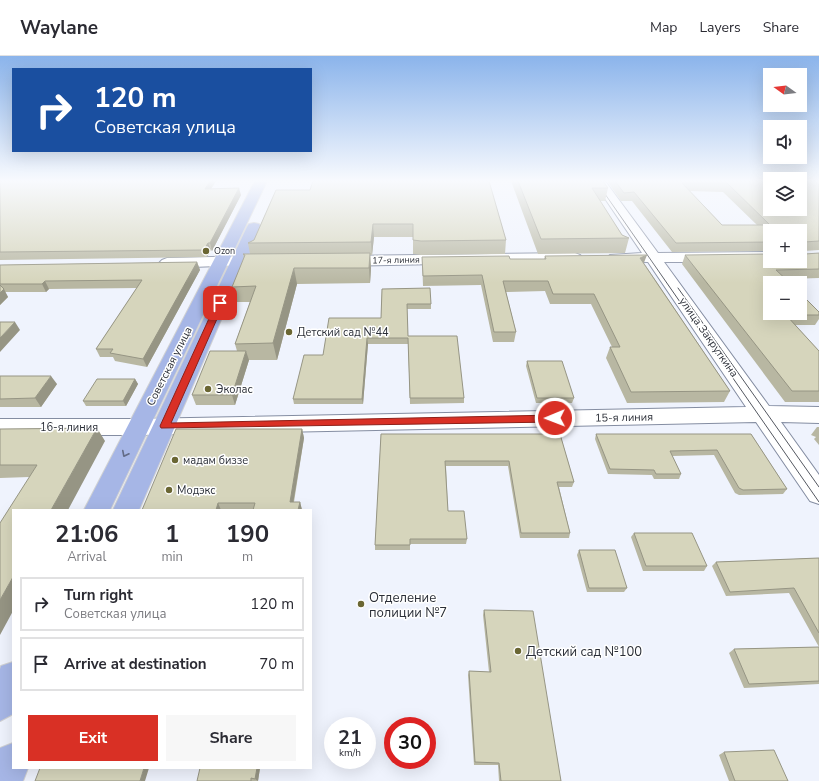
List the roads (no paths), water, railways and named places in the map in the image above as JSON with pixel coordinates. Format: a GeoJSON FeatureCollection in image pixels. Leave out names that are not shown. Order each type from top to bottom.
{"type":"FeatureCollection","features":[{"type":"Feature","properties":{"kind":"main road","name":"Советская улица"},"geometry":{"type":"LineString","coordinates":[[126,509],[164,426],[248,215]]}},
{"type":"Feature","properties":{"kind":"main road","name":"Советская улица"},"geometry":{"type":"LineString","coordinates":[[97,509],[138,427],[256,215]]}},
{"type":"Feature","properties":{"kind":"main road"},"geometry":{"type":"LineString","coordinates":[[0,704],[12,680]]}},
{"type":"Feature","properties":{"kind":"main road"},"geometry":{"type":"LineString","coordinates":[[4,781],[12,763]]}},
{"type":"Feature","properties":{"kind":"street","name":"улица Закруткина"},"geometry":{"type":"LineString","coordinates":[[622,215],[819,494]]}},
{"type":"Feature","properties":{"kind":"street","name":"17-я линия"},"geometry":{"type":"LineString","coordinates":[[326,261],[763,257]]}},
{"type":"Feature","properties":{"kind":"street"},"geometry":{"type":"LineString","coordinates":[[153,264],[272,261]]}},
{"type":"Feature","properties":{"kind":"street","name":"15-я линия"},"geometry":{"type":"LineString","coordinates":[[164,426],[763,414],[819,415]]}},
{"type":"Feature","properties":{"kind":"street"},"geometry":{"type":"LineString","coordinates":[[138,427],[164,426]]}},
{"type":"Feature","properties":{"kind":"street","name":"16-я линия"},"geometry":{"type":"LineString","coordinates":[[0,427],[138,427]]}},
{"type":"Feature","properties":{"kind":"tram line"},"geometry":{"type":"LineString","coordinates":[[620,215],[819,502]]}},
{"type":"Feature","properties":{"kind":"tram line"},"geometry":{"type":"LineString","coordinates":[[678,288],[819,487]]}},
{"type":"Feature","properties":{"kind":"place","name":"Ozon"},"geometry":{"type":"Point","coordinates":[206,251]}},
{"type":"Feature","properties":{"kind":"place","name":"Детский сад №44"},"geometry":{"type":"Point","coordinates":[289,332]}},
{"type":"Feature","properties":{"kind":"place","name":"Эколас"},"geometry":{"type":"Point","coordinates":[208,389]}},
{"type":"Feature","properties":{"kind":"place","name":"мадам биззе"},"geometry":{"type":"Point","coordinates":[175,460]}},
{"type":"Feature","properties":{"kind":"place","name":"Модэкс"},"geometry":{"type":"Point","coordinates":[169,490]}},
{"type":"Feature","properties":{"kind":"place","name":"Отделение полиции №7"},"geometry":{"type":"Point","coordinates":[361,604]}},
{"type":"Feature","properties":{"kind":"place","name":"Детский сад №100"},"geometry":{"type":"Point","coordinates":[518,651]}}]}
